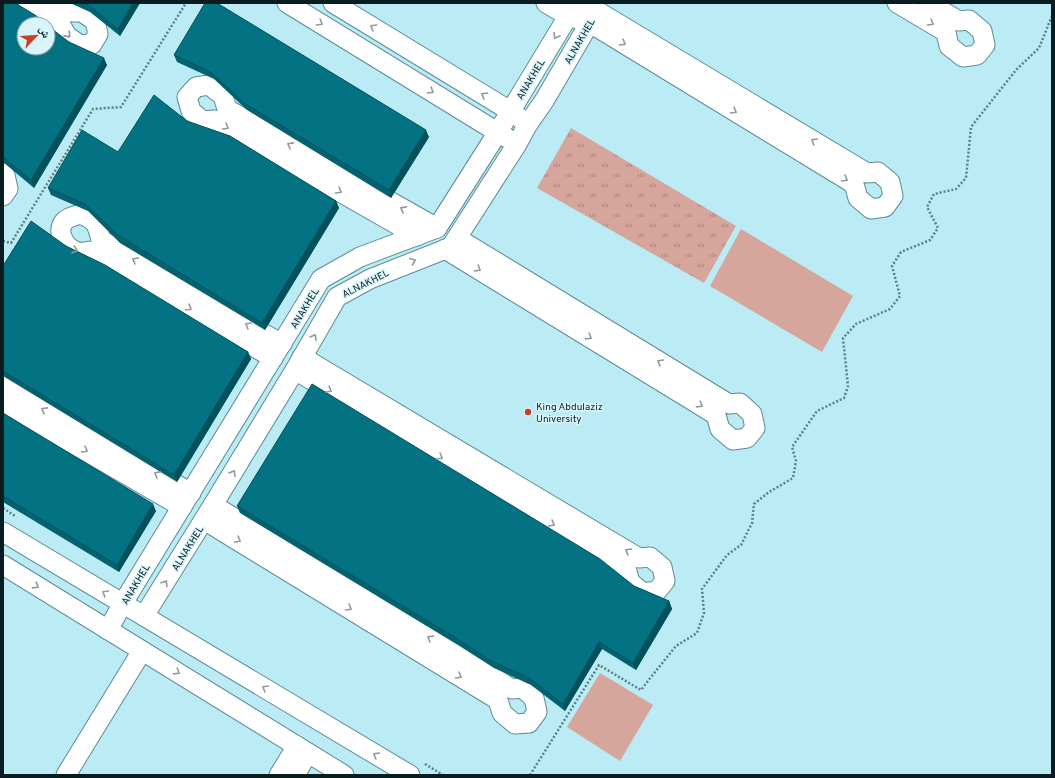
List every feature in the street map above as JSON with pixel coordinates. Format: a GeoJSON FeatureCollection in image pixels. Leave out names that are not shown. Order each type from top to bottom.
{"type":"FeatureCollection","features":[{"type":"Feature","properties":{"kind":"street"},"geometry":{"type":"LineString","coordinates":[[28,3],[59,22],[67,36],[80,45],[92,44],[98,34],[95,21],[82,12],[68,12],[54,3]]}},
{"type":"Feature","properties":{"kind":"street"},"geometry":{"type":"LineString","coordinates":[[287,3],[517,144]]}},
{"type":"Feature","properties":{"kind":"street"},"geometry":{"type":"LineString","coordinates":[[333,3],[510,111],[528,124]]}},
{"type":"Feature","properties":{"kind":"street"},"geometry":{"type":"LineString","coordinates":[[546,3],[596,12],[867,173],[878,172],[890,182],[893,196],[885,207],[871,209],[858,198],[854,184],[596,12]]}},
{"type":"Feature","properties":{"kind":"street"},"geometry":{"type":"LineString","coordinates":[[897,3],[946,32],[949,46],[963,57],[976,55],[985,45],[982,31],[969,20],[959,21],[928,3]]}},
{"type":"Feature","properties":{"kind":"street","name":"ANAKHEL"},"geometry":{"type":"LineString","coordinates":[[108,630],[321,279],[360,257],[437,228],[498,132],[573,7]]}},
{"type":"Feature","properties":{"kind":"street","name":"ALNAKHEL"},"geometry":{"type":"LineString","coordinates":[[144,616],[299,364],[337,297],[370,278],[451,243],[544,101],[596,12]]}},
{"type":"Feature","properties":{"kind":"street"},"geometry":{"type":"LineString","coordinates":[[417,236],[214,120],[203,121],[191,111],[187,97],[196,87],[209,85],[223,96],[227,109],[437,228]]}},
{"type":"Feature","properties":{"kind":"street"},"geometry":{"type":"LineString","coordinates":[[3,173],[5,175],[8,189],[3,196]]}},
{"type":"Feature","properties":{"kind":"street"},"geometry":{"type":"LineString","coordinates":[[80,214],[90,218],[97,227],[101,240],[278,351],[92,251],[78,252],[70,248],[64,241],[60,231],[63,222],[70,217],[80,214]]}},
{"type":"Feature","properties":{"kind":"street"},"geometry":{"type":"LineString","coordinates":[[451,243],[729,404],[740,403],[752,414],[755,428],[747,438],[733,440],[720,429],[716,415],[451,243]]}},
{"type":"Feature","properties":{"kind":"street"},"geometry":{"type":"LineString","coordinates":[[299,364],[639,558],[650,556],[662,567],[665,581],[657,591],[643,593],[630,582],[626,568],[299,364]]}},
{"type":"Feature","properties":{"kind":"street"},"geometry":{"type":"LineString","coordinates":[[3,386],[186,500]]}},
{"type":"Feature","properties":{"kind":"street"},"geometry":{"type":"LineString","coordinates":[[3,403],[186,500]]}},
{"type":"Feature","properties":{"kind":"street"},"geometry":{"type":"LineString","coordinates":[[209,512],[512,689],[522,688],[534,698],[538,712],[529,723],[515,724],[502,713],[498,700],[209,512]]}},
{"type":"Feature","properties":{"kind":"street"},"geometry":{"type":"LineString","coordinates":[[3,532],[410,775]]}},
{"type":"Feature","properties":{"kind":"street"},"geometry":{"type":"LineString","coordinates":[[5,572],[108,630],[344,775]]}},
{"type":"Feature","properties":{"kind":"street"},"geometry":{"type":"LineString","coordinates":[[66,775],[147,654]]}},
{"type":"Feature","properties":{"kind":"street"},"geometry":{"type":"LineString","coordinates":[[81,775],[147,654]]}},
{"type":"Feature","properties":{"kind":"street"},"geometry":{"type":"LineString","coordinates":[[279,775],[302,749]]}},
{"type":"Feature","properties":{"kind":"street"},"geometry":{"type":"LineString","coordinates":[[295,775],[302,749]]}},
{"type":"Feature","properties":{"kind":"path"},"geometry":{"type":"LineString","coordinates":[[3,241],[11,243],[93,109],[121,107],[186,3]]}},
{"type":"Feature","properties":{"kind":"path"},"geometry":{"type":"LineString","coordinates":[[530,775],[599,664],[642,690],[676,646],[697,632],[704,613],[702,589],[727,555],[741,544],[752,523],[754,504],[769,492],[793,478],[796,461],[792,447],[818,411],[844,398],[848,386],[843,338],[856,324],[890,308],[900,296],[892,266],[900,252],[930,240],[938,228],[927,207],[934,194],[956,189],[966,178],[971,127],[1016,70],[1039,48],[1052,16]]}},
{"type":"Feature","properties":{"kind":"green space"},"geometry":{"type":"Polygon","coordinates":[[[571,128],[736,226],[704,283],[537,188],[571,128]]]}},
{"type":"Feature","properties":{"kind":"green space"},"geometry":{"type":"Polygon","coordinates":[[[741,229],[853,296],[822,352],[710,286],[741,229]]]}},
{"type":"Feature","properties":{"kind":"green space"},"geometry":{"type":"Polygon","coordinates":[[[600,673],[653,705],[620,761],[567,727],[600,673]]]}},
{"type":"Feature","properties":{"kind":"building"},"geometry":{"type":"Polygon","coordinates":[[[3,3],[15,3],[36,16],[16,16],[16,56],[56,56],[56,32],[69,42],[104,58],[31,180],[3,157],[3,3]]]}},
{"type":"Feature","properties":{"kind":"building"},"geometry":{"type":"Polygon","coordinates":[[[84,3],[133,3],[118,29],[84,3]]]}},
{"type":"Feature","properties":{"kind":"building"},"geometry":{"type":"Polygon","coordinates":[[[205,3],[217,3],[426,130],[389,190],[244,103],[211,72],[174,55],[205,3]]]}},
{"type":"Feature","properties":{"kind":"building"},"geometry":{"type":"Polygon","coordinates":[[[154,95],[187,121],[230,136],[336,201],[262,323],[118,235],[85,204],[48,188],[82,130],[118,152],[154,95]]]}},
{"type":"Feature","properties":{"kind":"building"},"geometry":{"type":"Polygon","coordinates":[[[31,221],[66,246],[105,265],[248,352],[174,475],[3,371],[3,266],[31,221]]]}},
{"type":"Feature","properties":{"kind":"building"},"geometry":{"type":"Polygon","coordinates":[[[312,384],[600,559],[634,586],[669,601],[633,663],[599,642],[563,704],[529,678],[491,661],[456,638],[237,506],[312,384]]]}},
{"type":"Feature","properties":{"kind":"building"},"geometry":{"type":"Polygon","coordinates":[[[3,413],[153,504],[117,565],[3,496],[3,413]]]}},
{"type":"Feature","properties":{"kind":"place","name":"King Abdulaziz University"},"geometry":{"type":"Point","coordinates":[528,412]}}]}
